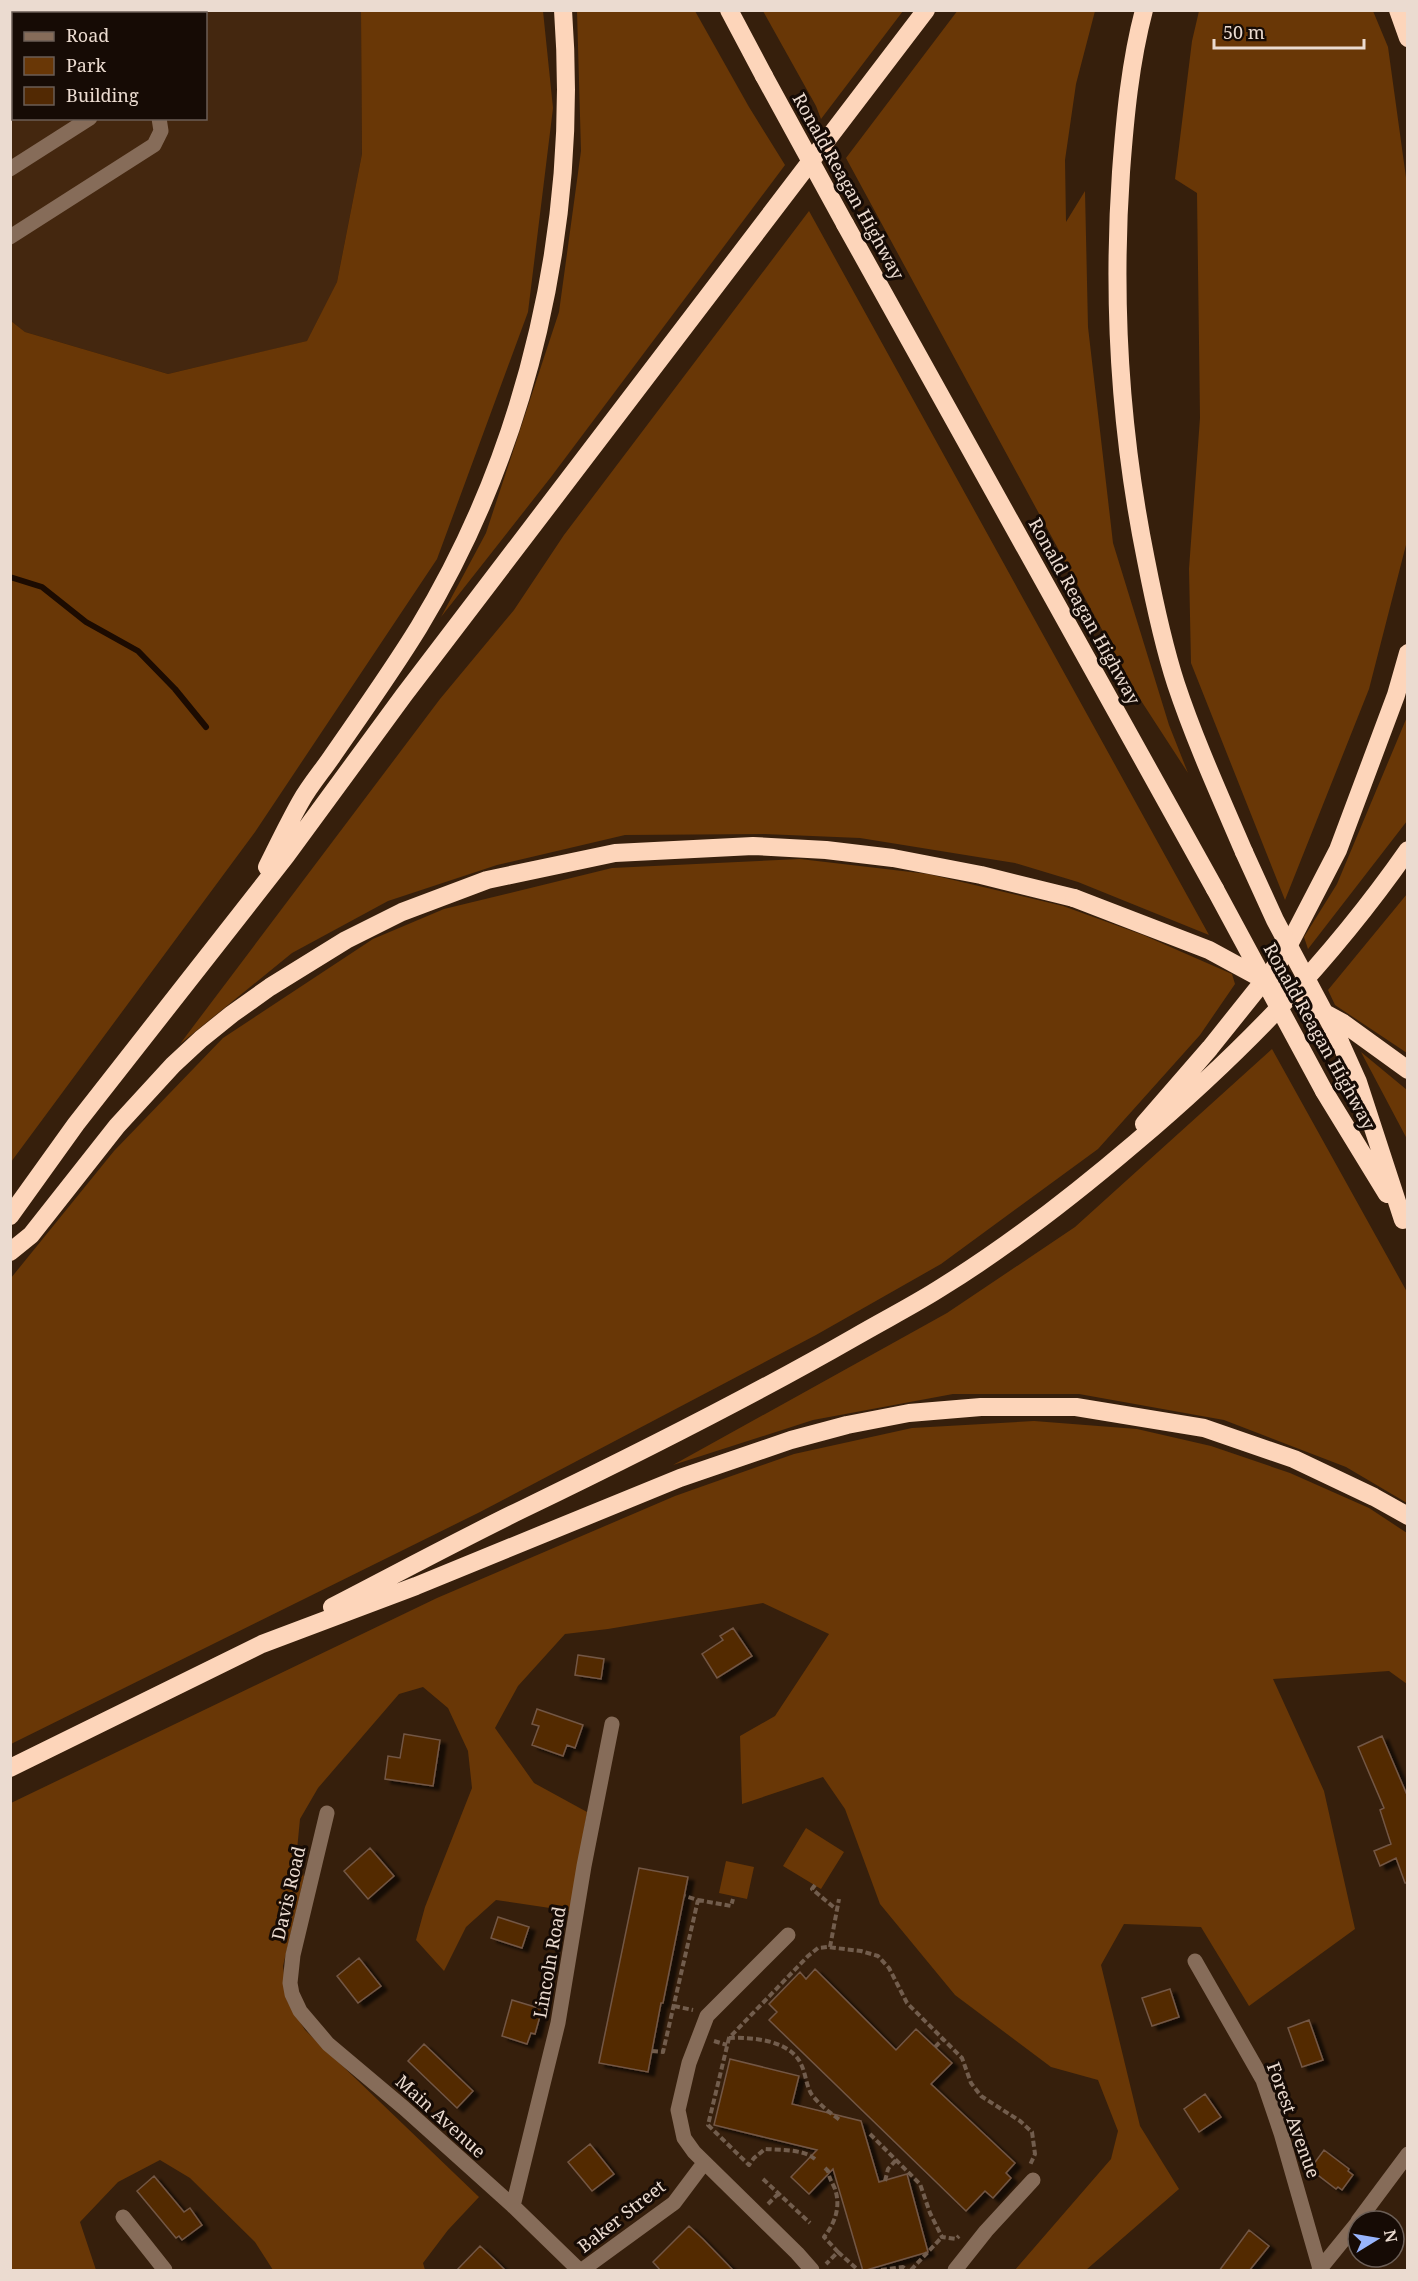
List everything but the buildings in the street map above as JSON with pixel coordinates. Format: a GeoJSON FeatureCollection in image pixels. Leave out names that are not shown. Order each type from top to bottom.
{"type":"FeatureCollection","features":[{"type":"Feature","properties":{"kind":"highway"},"geometry":{"type":"LineString","coordinates":[[249,903],[302,799],[373,698],[418,628],[454,563],[507,439],[538,334],[554,254],[565,143],[566,62],[563,10]]}},
{"type":"Feature","properties":{"kind":"highway","name":"Ronald Reagan Highway"},"geometry":{"type":"LineString","coordinates":[[729,10],[845,224],[1215,889],[1324,1091],[1405,1225]]}},
{"type":"Feature","properties":{"kind":"highway"},"geometry":{"type":"LineString","coordinates":[[10,1216],[76,1124],[249,903],[404,695],[926,10]]}},
{"type":"Feature","properties":{"kind":"highway"},"geometry":{"type":"LineString","coordinates":[[1144,10],[1128,103],[1118,219],[1117,313],[1122,405],[1135,505],[1153,595],[1176,682],[1204,757],[1275,920],[1340,1042],[1358,1082],[1405,1225]]}},
{"type":"Feature","properties":{"kind":"highway"},"geometry":{"type":"LineString","coordinates":[[1398,10],[1407,38]]}},
{"type":"Feature","properties":{"kind":"highway"},"geometry":{"type":"LineString","coordinates":[[1117,1159],[1282,958],[1338,850],[1396,695],[1407,653]]}},
{"type":"Feature","properties":{"kind":"highway"},"geometry":{"type":"LineString","coordinates":[[10,1252],[31,1235],[117,1126],[165,1073],[224,1020],[270,987],[346,940],[402,912],[487,880],[615,853],[753,846],[826,850],[893,858],[981,875],[1074,897],[1209,950],[1342,1023],[1407,1070]]}},
{"type":"Feature","properties":{"kind":"highway"},"geometry":{"type":"LineString","coordinates":[[10,1768],[262,1644],[520,1511],[615,1466],[805,1365],[943,1287],[1059,1206],[1192,1095],[1269,1021],[1339,942],[1407,850]]}},
{"type":"Feature","properties":{"kind":"highway"},"geometry":{"type":"LineString","coordinates":[[262,1644],[416,1586],[582,1517],[728,1460],[847,1425],[909,1413],[981,1407],[1076,1407],[1204,1428],[1294,1459],[1374,1497],[1407,1516]]}},
{"type":"Feature","properties":{"kind":"street"},"geometry":{"type":"LineString","coordinates":[[10,169],[87,120]]}},
{"type":"Feature","properties":{"kind":"street"},"geometry":{"type":"LineString","coordinates":[[10,237],[154,145],[161,132],[159,120]]}},
{"type":"Feature","properties":{"kind":"street","name":"Lincoln Road"},"geometry":{"type":"LineString","coordinates":[[513,2206],[558,2023],[584,1866],[612,1724]]}},
{"type":"Feature","properties":{"kind":"street","name":"Davis Road"},"geometry":{"type":"LineString","coordinates":[[290,1983],[293,1955],[327,1813]]}},
{"type":"Feature","properties":{"kind":"street"},"geometry":{"type":"LineString","coordinates":[[788,1935],[707,2016],[689,2063],[678,2110],[684,2138],[704,2163],[819,2268]]}},
{"type":"Feature","properties":{"kind":"street","name":"Forest Avenue"},"geometry":{"type":"LineString","coordinates":[[1195,1961],[1263,2080],[1281,2133],[1320,2270]]}},
{"type":"Feature","properties":{"kind":"street","name":"Main Avenue"},"geometry":{"type":"LineString","coordinates":[[290,1983],[292,1994],[300,2011],[328,2044],[404,2108],[581,2271]]}},
{"type":"Feature","properties":{"kind":"street"},"geometry":{"type":"LineString","coordinates":[[1367,2209],[1407,2154]]}},
{"type":"Feature","properties":{"kind":"street","name":"Baker Street"},"geometry":{"type":"LineString","coordinates":[[581,2271],[674,2203],[704,2163]]}},
{"type":"Feature","properties":{"kind":"street"},"geometry":{"type":"LineString","coordinates":[[955,2271],[1030,2174]]}},
{"type":"Feature","properties":{"kind":"street"},"geometry":{"type":"LineString","coordinates":[[123,2217],[165,2271]]}},
{"type":"Feature","properties":{"kind":"street"},"geometry":{"type":"LineString","coordinates":[[1320,2270],[1346,2236]]}},
{"type":"Feature","properties":{"kind":"path"},"geometry":{"type":"LineString","coordinates":[[815,1885],[812,1889],[837,1910]]}},
{"type":"Feature","properties":{"kind":"path"},"geometry":{"type":"LineString","coordinates":[[685,1896],[731,1906],[733,1899]]}},
{"type":"Feature","properties":{"kind":"path"},"geometry":{"type":"LineString","coordinates":[[652,2051],[663,2052],[699,1899]]}},
{"type":"Feature","properties":{"kind":"path"},"geometry":{"type":"LineString","coordinates":[[830,1947],[839,1899]]}},
{"type":"Feature","properties":{"kind":"path"},"geometry":{"type":"LineString","coordinates":[[815,2159],[810,2155],[765,2149],[749,2165],[708,2125],[729,2038],[808,1956],[818,1948],[830,1947],[878,1956],[889,1968],[907,2003],[962,2058],[971,2083],[981,2096],[1020,2121],[1032,2132],[1035,2154],[1030,2174]]}},
{"type":"Feature","properties":{"kind":"path"},"geometry":{"type":"LineString","coordinates":[[674,2006],[696,2011]]}},
{"type":"Feature","properties":{"kind":"path"},"geometry":{"type":"LineString","coordinates":[[729,2038],[758,2038],[783,2047],[796,2055],[810,2092],[819,2104],[840,2120]]}},
{"type":"Feature","properties":{"kind":"path"},"geometry":{"type":"LineString","coordinates":[[935,2047],[942,2040]]}},
{"type":"Feature","properties":{"kind":"path"},"geometry":{"type":"LineString","coordinates":[[870,2134],[920,2184],[930,2213],[942,2237]]}},
{"type":"Feature","properties":{"kind":"path"},"geometry":{"type":"LineString","coordinates":[[885,2181],[888,2169],[896,2160]]}},
{"type":"Feature","properties":{"kind":"path"},"geometry":{"type":"LineString","coordinates":[[825,2168],[828,2170],[830,2182],[835,2189],[837,2214],[834,2224],[824,2237],[858,2271]]}},
{"type":"Feature","properties":{"kind":"path"},"geometry":{"type":"LineString","coordinates":[[763,2180],[810,2223]]}},
{"type":"Feature","properties":{"kind":"path"},"geometry":{"type":"LineString","coordinates":[[942,2237],[956,2239],[964,2231]]}},
{"type":"Feature","properties":{"kind":"path"},"geometry":{"type":"LineString","coordinates":[[881,2271],[903,2267],[909,2271],[942,2237]]}},
{"type":"Feature","properties":{"kind":"path"},"geometry":{"type":"LineString","coordinates":[[819,2268],[838,2252]]}},
{"type":"Feature","properties":{"kind":"shaded area"},"geometry":{"type":"Polygon","coordinates":[[[10,11],[361,11],[362,154],[337,282],[308,341],[168,374],[25,332],[11,321],[10,11]]]}},
{"type":"Feature","properties":{"kind":"green space"},"geometry":{"type":"Polygon","coordinates":[[[958,10],[1095,11],[1076,84],[1065,160],[1066,222],[1085,191],[1088,327],[1113,543],[1169,725],[1188,773],[1138,696],[846,158],[958,10]]]}},
{"type":"Feature","properties":{"kind":"green space"},"geometry":{"type":"Polygon","coordinates":[[[361,11],[543,11],[553,108],[528,312],[437,559],[255,832],[11,1162],[11,321],[25,332],[168,374],[307,341],[337,282],[362,154],[361,11]]]}},
{"type":"Feature","properties":{"kind":"green space"},"geometry":{"type":"Polygon","coordinates":[[[577,11],[695,11],[749,107],[785,165],[551,477],[441,617],[486,533],[559,312],[581,151],[577,11]]]}},
{"type":"Feature","properties":{"kind":"green space"},"geometry":{"type":"Polygon","coordinates":[[[763,11],[903,11],[821,119],[763,11]]]}},
{"type":"Feature","properties":{"kind":"green space"},"geometry":{"type":"Polygon","coordinates":[[[1199,11],[1373,11],[1388,47],[1408,192],[1407,541],[1369,689],[1285,900],[1191,663],[1189,569],[1200,418],[1197,193],[1175,179],[1192,41],[1199,11]]]}},
{"type":"Feature","properties":{"kind":"green space"},"geometry":{"type":"Polygon","coordinates":[[[809,211],[1209,935],[1078,882],[1015,863],[860,838],[764,834],[625,835],[497,865],[388,901],[292,953],[180,1044],[440,699],[514,610],[564,535],[809,211]]]}},
{"type":"Feature","properties":{"kind":"green space"},"geometry":{"type":"Polygon","coordinates":[[[1407,717],[1407,821],[1308,949],[1304,937],[1337,884],[1407,717]]]}},
{"type":"Feature","properties":{"kind":"green space"},"geometry":{"type":"Polygon","coordinates":[[[800,859],[928,874],[1063,906],[1143,935],[1232,974],[1235,984],[1200,1035],[1098,1149],[941,1264],[816,1335],[480,1512],[11,1744],[11,1278],[114,1151],[223,1038],[373,939],[444,909],[612,868],[800,859]]]}},
{"type":"Feature","properties":{"kind":"green space"},"geometry":{"type":"Polygon","coordinates":[[[1407,894],[1407,1053],[1335,1005],[1328,990],[1407,894]]]}},
{"type":"Feature","properties":{"kind":"green space"},"geometry":{"type":"Polygon","coordinates":[[[1272,1049],[1407,1292],[1407,1503],[1346,1467],[1224,1420],[1079,1394],[953,1394],[813,1420],[673,1465],[947,1313],[1075,1227],[1272,1049]]]}},
{"type":"Feature","properties":{"kind":"green space"},"geometry":{"type":"Polygon","coordinates":[[[1361,1052],[1407,1090],[1407,1139],[1361,1052]]]}},
{"type":"Feature","properties":{"kind":"green space"},"geometry":{"type":"Polygon","coordinates":[[[1034,1421],[1137,1429],[1211,1446],[1290,1473],[1369,1508],[1407,1533],[1407,1684],[1389,1671],[1273,1679],[1324,1791],[1355,1929],[1249,2006],[1201,1927],[1124,1924],[1101,1965],[1140,2126],[1179,2189],[1086,2270],[1015,2270],[1111,2159],[1118,2131],[1098,2080],[1051,2067],[955,1995],[880,1904],[845,1809],[823,1777],[742,1804],[740,1736],[775,1716],[829,1634],[763,1603],[565,1634],[518,1686],[495,1728],[534,1783],[587,1812],[570,1911],[496,1900],[466,1927],[444,1971],[416,1940],[425,1907],[472,1788],[468,1751],[448,1708],[423,1687],[399,1694],[318,1788],[300,1819],[297,1850],[304,1877],[283,1966],[287,2001],[305,2030],[479,2197],[448,2230],[423,2263],[425,2270],[273,2270],[255,2242],[190,2178],[160,2160],[118,2182],[80,2222],[96,2270],[11,2270],[11,1803],[437,1598],[675,1496],[794,1454],[912,1428],[1034,1421]]]}},
{"type":"Feature","properties":{"kind":"green space"},"geometry":{"type":"Polygon","coordinates":[[[806,1828],[844,1852],[821,1889],[783,1866],[806,1828]]]}},
{"type":"Feature","properties":{"kind":"green space"},"geometry":{"type":"Polygon","coordinates":[[[726,1861],[754,1867],[747,1899],[719,1893],[726,1861]]]}},
{"type":"Feature","properties":{"kind":"waterway"},"geometry":{"type":"LineString","coordinates":[[10,577],[42,587],[86,622],[138,651],[175,689],[206,727]]}}]}
